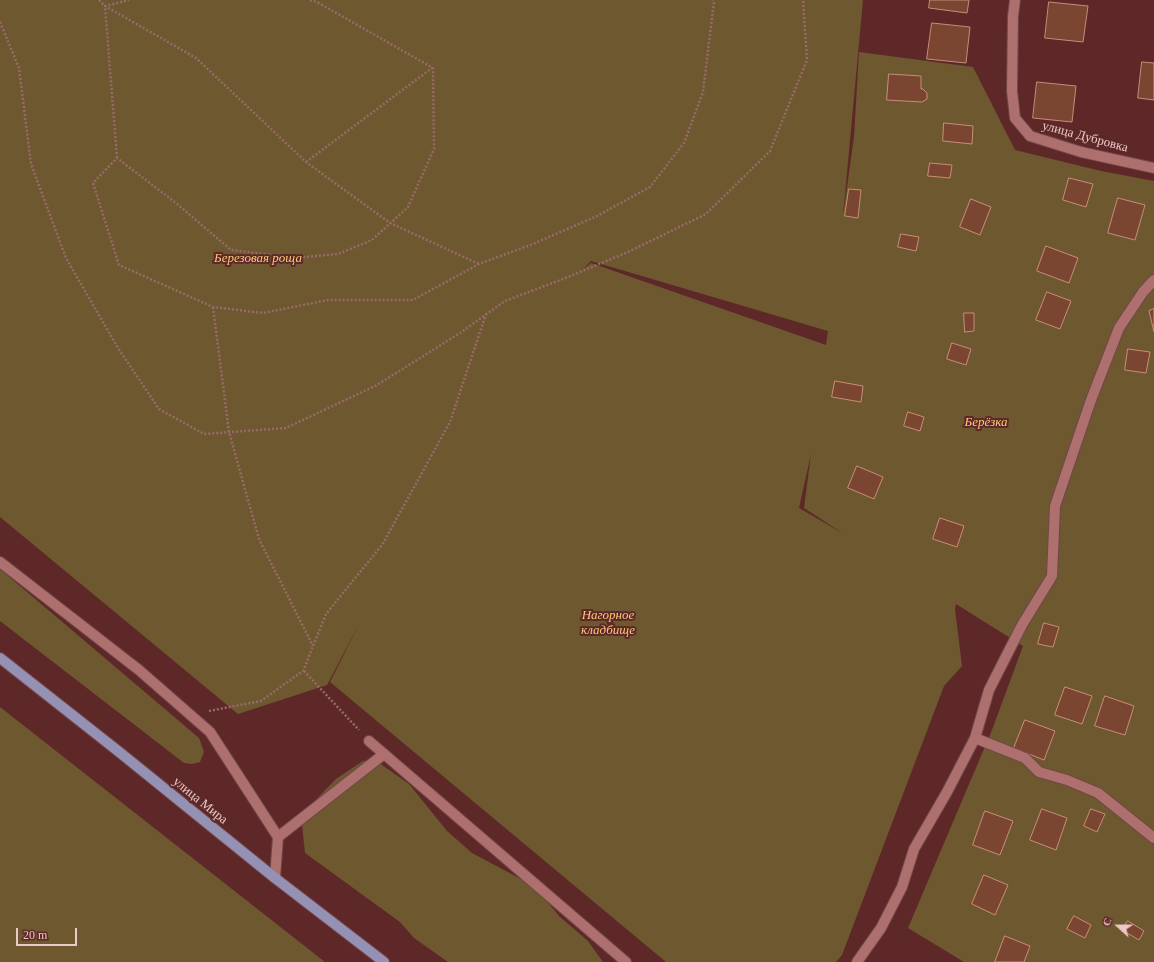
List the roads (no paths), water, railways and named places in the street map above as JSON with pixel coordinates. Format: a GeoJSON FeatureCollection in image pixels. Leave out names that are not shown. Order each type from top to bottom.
{"type":"FeatureCollection","features":[{"type":"Feature","properties":{"kind":"main road","name":"улица Мира"},"geometry":{"type":"LineString","coordinates":[[0,658],[275,878],[384,962]]}},
{"type":"Feature","properties":{"kind":"street","name":"улица Дубровка"},"geometry":{"type":"LineString","coordinates":[[1015,0],[1013,16],[1012,91],[1015,118],[1030,136],[1082,152],[1154,168]]}},
{"type":"Feature","properties":{"kind":"street"},"geometry":{"type":"LineString","coordinates":[[856,962],[881,928],[902,887],[914,848],[947,792],[975,738],[989,690],[1022,625],[1052,576],[1055,506],[1119,328],[1143,292],[1154,280]]}},
{"type":"Feature","properties":{"kind":"street"},"geometry":{"type":"LineString","coordinates":[[0,562],[139,670],[210,732],[278,837],[275,878]]}},
{"type":"Feature","properties":{"kind":"street"},"geometry":{"type":"LineString","coordinates":[[975,738],[1025,758],[1039,772],[1067,780],[1098,793],[1154,838]]}},
{"type":"Feature","properties":{"kind":"street"},"geometry":{"type":"LineString","coordinates":[[369,741],[626,962]]}},
{"type":"Feature","properties":{"kind":"street"},"geometry":{"type":"LineString","coordinates":[[278,837],[384,754]]}},
{"type":"Feature","properties":{"kind":"park label","name":"Березовая роща"},"geometry":{"type":"Point","coordinates":[258,259]}},
{"type":"Feature","properties":{"kind":"park label","name":"Берёзка"},"geometry":{"type":"Point","coordinates":[986,423]}},
{"type":"Feature","properties":{"kind":"park label","name":"Нагорное кладбище"},"geometry":{"type":"Point","coordinates":[608,624]}}]}
